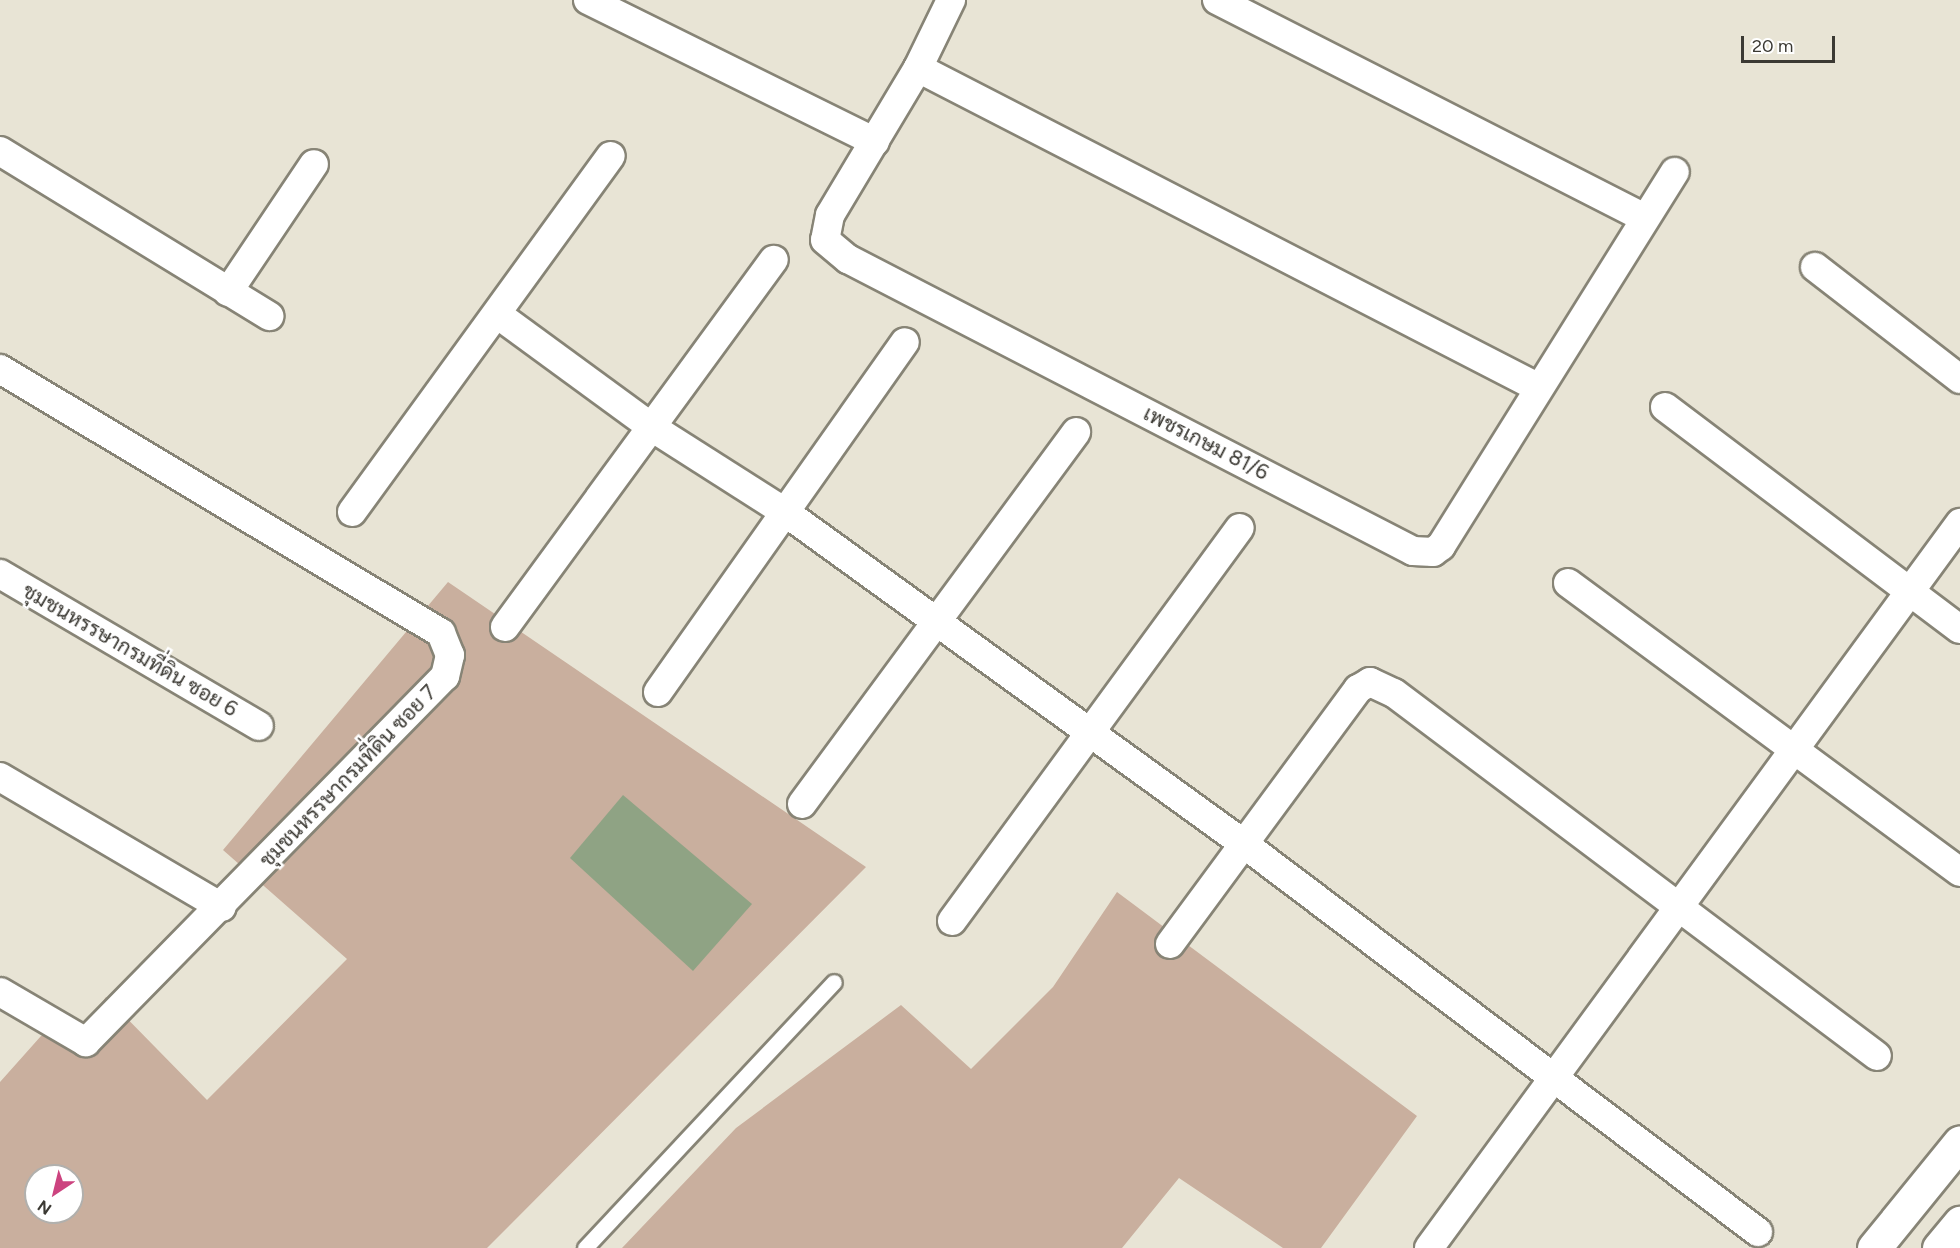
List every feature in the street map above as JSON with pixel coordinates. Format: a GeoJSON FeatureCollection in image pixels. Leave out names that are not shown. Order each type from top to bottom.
{"type":"FeatureCollection","features":[{"type":"Feature","properties":{"kind":"main road"},"geometry":{"type":"LineString","coordinates":[[1874,1248],[1960,1142]]}},
{"type":"Feature","properties":{"kind":"main road"},"geometry":{"type":"LineString","coordinates":[[1939,1248],[1960,1223]]}},
{"type":"Feature","properties":{"kind":"street"},"geometry":{"type":"LineString","coordinates":[[588,0],[875,142]]}},
{"type":"Feature","properties":{"kind":"street","name":"เพชรเกษม 81/6"},"geometry":{"type":"LineString","coordinates":[[951,0],[918,68],[828,223],[825,240],[848,259],[1413,551],[1433,552],[1441,546],[1537,387],[1676,172]]}},
{"type":"Feature","properties":{"kind":"street"},"geometry":{"type":"LineString","coordinates":[[1217,0],[1646,218]]}},
{"type":"Feature","properties":{"kind":"street"},"geometry":{"type":"LineString","coordinates":[[918,68],[1537,387]]}},
{"type":"Feature","properties":{"kind":"street"},"geometry":{"type":"LineString","coordinates":[[0,152],[269,316]]}},
{"type":"Feature","properties":{"kind":"street"},"geometry":{"type":"LineString","coordinates":[[352,512],[611,156]]}},
{"type":"Feature","properties":{"kind":"street"},"geometry":{"type":"LineString","coordinates":[[228,292],[314,164]]}},
{"type":"Feature","properties":{"kind":"street"},"geometry":{"type":"LineString","coordinates":[[505,627],[774,260]]}},
{"type":"Feature","properties":{"kind":"street"},"geometry":{"type":"LineString","coordinates":[[1815,267],[1960,379]]}},
{"type":"Feature","properties":{"kind":"street"},"geometry":{"type":"LineString","coordinates":[[497,314],[653,428],[785,512],[1244,844],[1758,1232]]}},
{"type":"Feature","properties":{"kind":"street"},"geometry":{"type":"LineString","coordinates":[[658,692],[905,342]]}},
{"type":"Feature","properties":{"kind":"street","name":"ชุมชนหรรษากรมที่ดิน ซอย 7"},"geometry":{"type":"LineString","coordinates":[[0,369],[441,633],[450,654],[445,676],[222,907],[86,1042],[0,992]]}},
{"type":"Feature","properties":{"kind":"street"},"geometry":{"type":"LineString","coordinates":[[1665,408],[1960,629]]}},
{"type":"Feature","properties":{"kind":"street"},"geometry":{"type":"LineString","coordinates":[[802,804],[1076,432]]}},
{"type":"Feature","properties":{"kind":"street"},"geometry":{"type":"LineString","coordinates":[[1429,1248],[1552,1077],[1960,523]]}},
{"type":"Feature","properties":{"kind":"street"},"geometry":{"type":"LineString","coordinates":[[952,921],[1091,735],[1240,528]]}},
{"type":"Feature","properties":{"kind":"street","name":"ชุมชนหรรษากรมที่ดิน ซอย 6"},"geometry":{"type":"LineString","coordinates":[[0,574],[259,726]]}},
{"type":"Feature","properties":{"kind":"street"},"geometry":{"type":"LineString","coordinates":[[1568,583],[1795,747],[1960,872]]}},
{"type":"Feature","properties":{"kind":"street"},"geometry":{"type":"LineString","coordinates":[[1170,944],[1358,689],[1370,682],[1394,693],[1877,1056]]}},
{"type":"Feature","properties":{"kind":"street"},"geometry":{"type":"LineString","coordinates":[[0,777],[222,907]]}},
{"type":"Feature","properties":{"kind":"lane"},"geometry":{"type":"LineString","coordinates":[[585,1248],[834,982]]}},
{"type":"Feature","properties":{"kind":"shaded area"},"geometry":{"type":"Polygon","coordinates":[[[448,582],[866,867],[487,1248],[0,1248],[0,1082],[41,1036],[87,1023],[106,997],[207,1100],[347,959],[223,850],[448,582]]]}},
{"type":"Feature","properties":{"kind":"shaded area"},"geometry":{"type":"Polygon","coordinates":[[[623,795],[752,904],[693,971],[570,858],[623,795]]]}},
{"type":"Feature","properties":{"kind":"shaded area"},"geometry":{"type":"Polygon","coordinates":[[[1117,892],[1417,1116],[1321,1248],[1283,1248],[1179,1178],[1122,1248],[622,1248],[736,1128],[901,1005],[971,1069],[1053,987],[1117,892]]]}}]}
